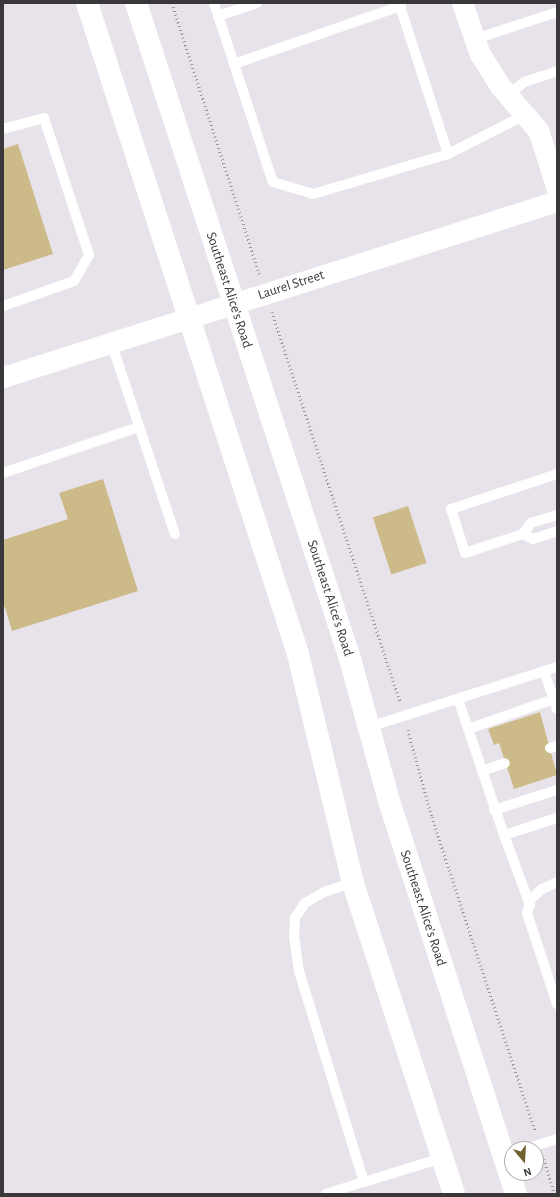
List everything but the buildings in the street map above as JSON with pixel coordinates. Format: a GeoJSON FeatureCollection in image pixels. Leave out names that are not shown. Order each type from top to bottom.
{"type":"FeatureCollection","features":[{"type":"Feature","properties":{"kind":"main road"},"geometry":{"type":"LineString","coordinates":[[88,3],[298,654],[353,883],[454,1194]]}},
{"type":"Feature","properties":{"kind":"main road","name":"Southeast Alice's Road"},"geometry":{"type":"LineString","coordinates":[[136,3],[350,659],[390,804],[504,1143]]}},
{"type":"Feature","properties":{"kind":"main road","name":"Southeast Alice's Road"},"geometry":{"type":"LineString","coordinates":[[513,1181],[516,1194]]}},
{"type":"Feature","properties":{"kind":"street"},"geometry":{"type":"LineString","coordinates":[[462,3],[480,54],[508,95],[538,130],[557,189]]}},
{"type":"Feature","properties":{"kind":"street","name":"Laurel Street"},"geometry":{"type":"LineString","coordinates":[[3,377],[557,201]]}},
{"type":"Feature","properties":{"kind":"lane"},"geometry":{"type":"LineString","coordinates":[[214,3],[273,182],[313,194],[448,154],[525,115]]}},
{"type":"Feature","properties":{"kind":"lane"},"geometry":{"type":"LineString","coordinates":[[218,16],[257,3]]}},
{"type":"Feature","properties":{"kind":"lane"},"geometry":{"type":"LineString","coordinates":[[234,64],[400,5],[448,154]]}},
{"type":"Feature","properties":{"kind":"lane"},"geometry":{"type":"LineString","coordinates":[[475,39],[557,12]]}},
{"type":"Feature","properties":{"kind":"lane"},"geometry":{"type":"LineString","coordinates":[[508,95],[524,82],[557,71]]}},
{"type":"Feature","properties":{"kind":"lane"},"geometry":{"type":"LineString","coordinates":[[3,130],[44,118],[89,255],[74,282],[3,306]]}},
{"type":"Feature","properties":{"kind":"lane"},"geometry":{"type":"LineString","coordinates":[[111,342],[174,534]]}},
{"type":"Feature","properties":{"kind":"lane"},"geometry":{"type":"LineString","coordinates":[[3,473],[139,427]]}},
{"type":"Feature","properties":{"kind":"lane"},"geometry":{"type":"LineString","coordinates":[[557,474],[451,509],[465,553],[523,534],[531,523],[557,515]]}},
{"type":"Feature","properties":{"kind":"lane"},"geometry":{"type":"LineString","coordinates":[[523,534],[533,539],[557,531]]}},
{"type":"Feature","properties":{"kind":"lane"},"geometry":{"type":"LineString","coordinates":[[368,727],[404,717],[557,666]]}},
{"type":"Feature","properties":{"kind":"lane"},"geometry":{"type":"LineString","coordinates":[[468,729],[556,702],[544,671]]}},
{"type":"Feature","properties":{"kind":"lane"},"geometry":{"type":"LineString","coordinates":[[458,699],[494,810],[530,905]]}},
{"type":"Feature","properties":{"kind":"lane"},"geometry":{"type":"LineString","coordinates":[[482,771],[506,763]]}},
{"type":"Feature","properties":{"kind":"lane"},"geometry":{"type":"LineString","coordinates":[[494,810],[557,790]]}},
{"type":"Feature","properties":{"kind":"lane"},"geometry":{"type":"LineString","coordinates":[[504,835],[557,818]]}},
{"type":"Feature","properties":{"kind":"lane"},"geometry":{"type":"LineString","coordinates":[[557,882],[542,889],[530,905],[528,913],[557,1004]]}},
{"type":"Feature","properties":{"kind":"lane"},"geometry":{"type":"LineString","coordinates":[[353,883],[324,892],[305,903],[295,918],[294,936],[299,971],[364,1182]]}},
{"type":"Feature","properties":{"kind":"lane"},"geometry":{"type":"LineString","coordinates":[[544,1143],[557,1139]]}},
{"type":"Feature","properties":{"kind":"lane"},"geometry":{"type":"LineString","coordinates":[[326,1194],[442,1158]]}},
{"type":"Feature","properties":{"kind":"path"},"geometry":{"type":"LineString","coordinates":[[172,3],[255,262]]}},
{"type":"Feature","properties":{"kind":"path"},"geometry":{"type":"LineString","coordinates":[[275,320],[404,717],[432,817],[538,1141]]}},
{"type":"Feature","properties":{"kind":"path"},"geometry":{"type":"LineString","coordinates":[[544,1160],[555,1194]]}}]}
